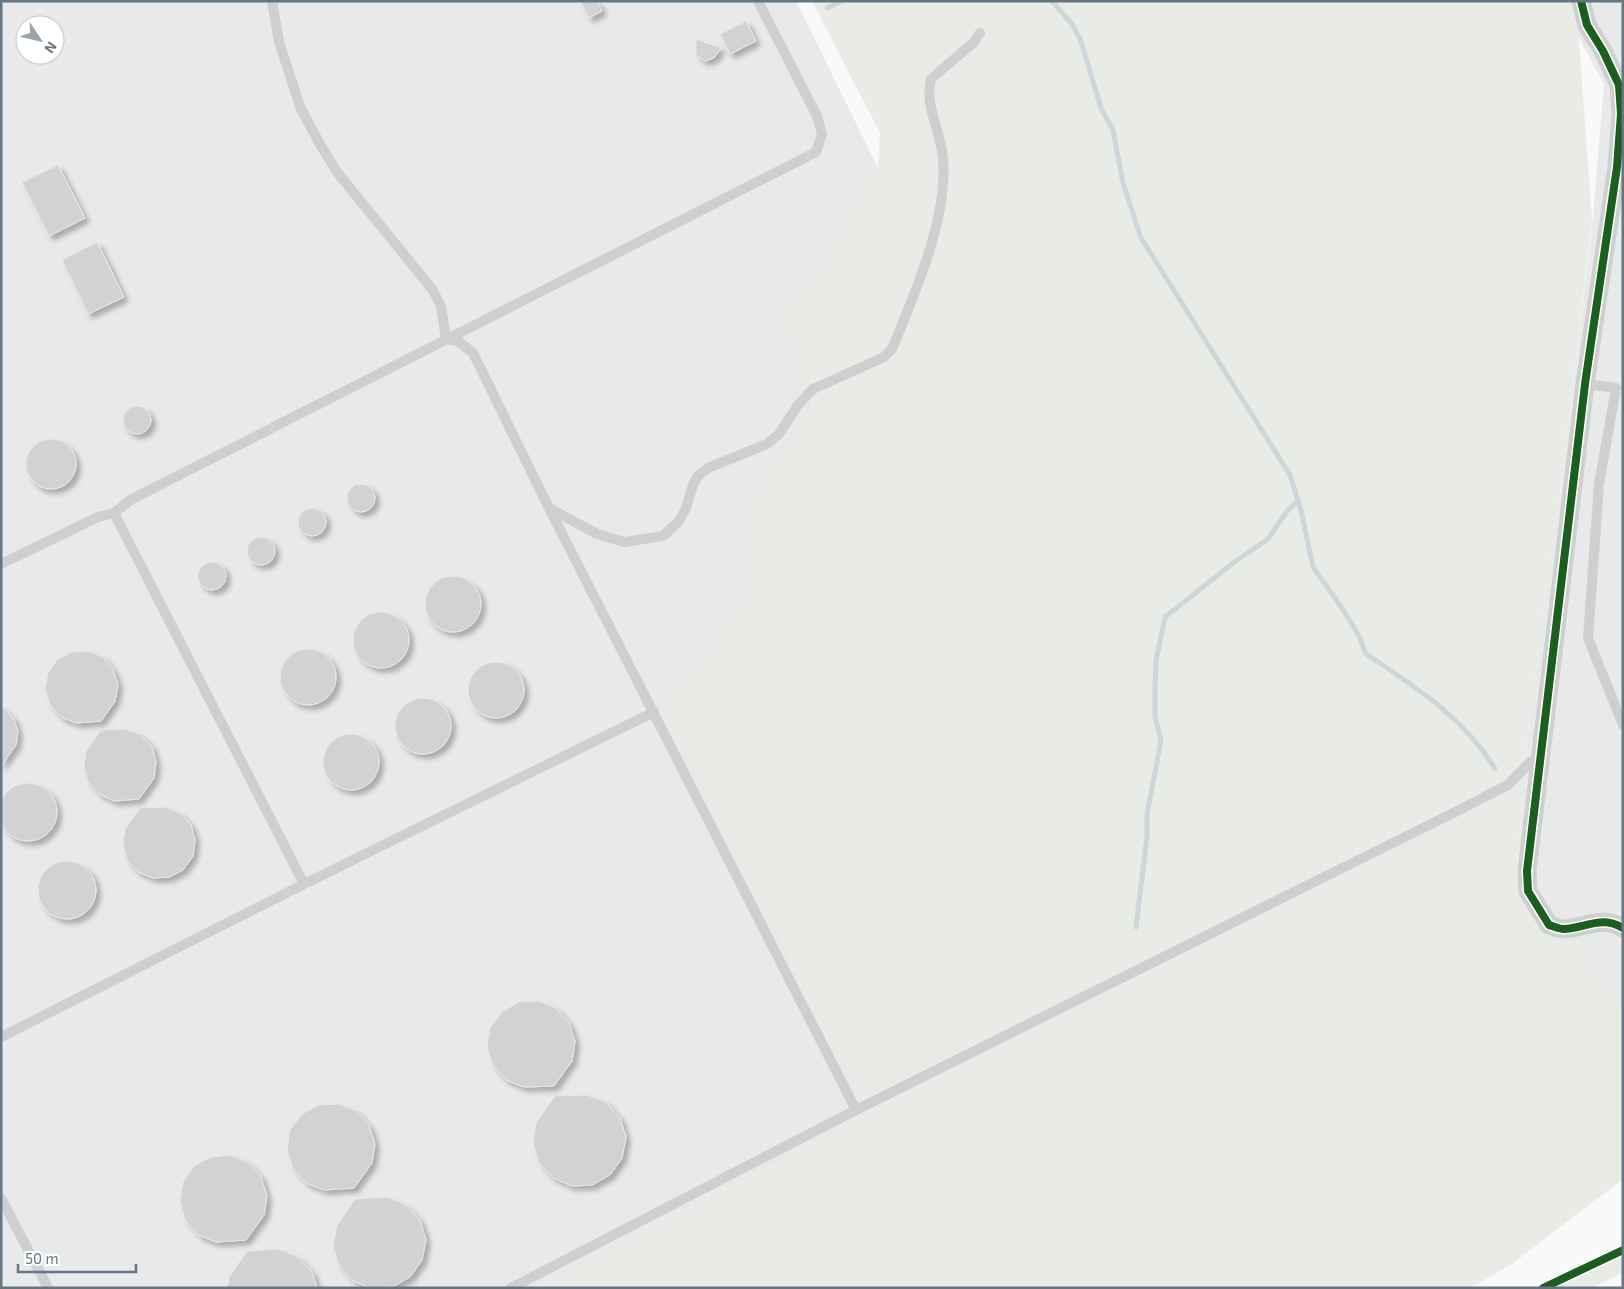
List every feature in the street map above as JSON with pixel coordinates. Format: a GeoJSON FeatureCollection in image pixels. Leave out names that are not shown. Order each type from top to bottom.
{"type":"FeatureCollection","features":[{"type":"Feature","properties":{"kind":"street"},"geometry":{"type":"LineString","coordinates":[[1580,1],[1587,25],[1603,51],[1619,85],[1621,114],[1620,169],[1585,384],[1527,871],[1528,891],[1549,925],[1563,929],[1582,924],[1614,922],[1623,928]]}},
{"type":"Feature","properties":{"kind":"lane"},"geometry":{"type":"LineString","coordinates":[[272,1],[279,42],[301,109],[337,172],[432,289],[441,306],[446,339]]}},
{"type":"Feature","properties":{"kind":"lane"},"geometry":{"type":"LineString","coordinates":[[1,564],[98,517],[114,513],[132,499],[816,152],[822,134],[817,116],[758,1]]}},
{"type":"Feature","properties":{"kind":"lane"},"geometry":{"type":"LineString","coordinates":[[549,508],[597,534],[624,542],[663,536],[679,521],[698,476],[708,468],[767,444],[779,434],[798,405],[813,389],[884,357],[892,349],[932,243],[939,207],[943,157],[928,96],[931,79],[974,42],[980,33]]}},
{"type":"Feature","properties":{"kind":"lane"},"geometry":{"type":"LineString","coordinates":[[446,339],[458,341],[473,353],[549,508],[856,1110]]}},
{"type":"Feature","properties":{"kind":"lane"},"geometry":{"type":"LineString","coordinates":[[1585,384],[1616,388],[1600,484],[1588,638],[1623,725]]}},
{"type":"Feature","properties":{"kind":"lane"},"geometry":{"type":"LineString","coordinates":[[114,513],[304,884]]}},
{"type":"Feature","properties":{"kind":"lane"},"geometry":{"type":"LineString","coordinates":[[1,1037],[304,884],[654,712]]}},
{"type":"Feature","properties":{"kind":"lane"},"geometry":{"type":"LineString","coordinates":[[517,1286],[856,1110],[1508,785],[1530,762],[1541,759]]}},
{"type":"Feature","properties":{"kind":"lane"},"geometry":{"type":"LineString","coordinates":[[1,1198],[48,1288]]}},
{"type":"Feature","properties":{"kind":"shaded area"},"geometry":{"type":"Polygon","coordinates":[[[1,1],[796,1],[878,168],[834,252],[782,315],[814,410],[756,493],[755,594],[665,707],[870,1113],[541,1288],[1,1288],[1,1]]]}},
{"type":"Feature","properties":{"kind":"shaded area"},"geometry":{"type":"Polygon","coordinates":[[[812,1],[1576,1],[1592,219],[1561,488],[1529,719],[1517,865],[1623,1013],[1623,1179],[1512,1264],[1470,1288],[541,1288],[870,1113],[665,707],[755,594],[756,493],[814,410],[782,315],[834,252],[878,168],[880,133],[812,1]]]}},
{"type":"Feature","properties":{"kind":"shaded area"},"geometry":{"type":"Polygon","coordinates":[[[1559,1],[1623,1],[1623,1074],[1517,865],[1529,719],[1561,488],[1593,216],[1604,84],[1559,1]]]}},
{"type":"Feature","properties":{"kind":"shaded area"},"geometry":{"type":"Polygon","coordinates":[[[1623,1254],[1623,1273],[1591,1288],[1551,1288],[1623,1254]]]}},
{"type":"Feature","properties":{"kind":"building"},"geometry":{"type":"Polygon","coordinates":[[[580,1],[597,1],[602,11],[589,18],[580,1]]]}},
{"type":"Feature","properties":{"kind":"building"},"geometry":{"type":"Polygon","coordinates":[[[746,21],[756,41],[730,54],[720,34],[746,21]]]}},
{"type":"Feature","properties":{"kind":"building"},"geometry":{"type":"Polygon","coordinates":[[[696,39],[721,48],[714,58],[705,61],[696,55],[696,39]]]}},
{"type":"Feature","properties":{"kind":"building"},"geometry":{"type":"Polygon","coordinates":[[[58,165],[85,218],[49,236],[22,182],[58,165]]]}},
{"type":"Feature","properties":{"kind":"building"},"geometry":{"type":"Polygon","coordinates":[[[97,242],[124,297],[88,314],[62,260],[97,242]]]}},
{"type":"Feature","properties":{"kind":"building"},"geometry":{"type":"Polygon","coordinates":[[[137,406],[147,410],[151,420],[147,430],[137,434],[127,430],[123,420],[127,410],[137,406]]]}},
{"type":"Feature","properties":{"kind":"building"},"geometry":{"type":"Polygon","coordinates":[[[46,439],[56,439],[69,446],[76,459],[76,469],[69,482],[56,489],[46,489],[37,485],[30,478],[26,469],[26,459],[30,450],[37,443],[46,439]]]}},
{"type":"Feature","properties":{"kind":"building"},"geometry":{"type":"Polygon","coordinates":[[[361,484],[371,488],[375,498],[371,508],[361,512],[351,508],[347,498],[351,488],[361,484]]]}},
{"type":"Feature","properties":{"kind":"building"},"geometry":{"type":"Polygon","coordinates":[[[312,508],[322,512],[326,522],[322,532],[312,536],[302,532],[298,522],[302,512],[312,508]]]}},
{"type":"Feature","properties":{"kind":"building"},"geometry":{"type":"Polygon","coordinates":[[[261,537],[271,541],[275,551],[271,561],[261,565],[251,561],[247,551],[251,541],[261,537]]]}},
{"type":"Feature","properties":{"kind":"building"},"geometry":{"type":"Polygon","coordinates":[[[212,562],[222,566],[226,576],[222,586],[212,590],[202,586],[198,576],[202,566],[212,562]]]}},
{"type":"Feature","properties":{"kind":"building"},"geometry":{"type":"Polygon","coordinates":[[[447,576],[459,576],[469,580],[477,588],[481,604],[477,620],[469,628],[459,632],[447,632],[437,628],[429,620],[425,610],[425,598],[429,588],[437,580],[447,576]]]}},
{"type":"Feature","properties":{"kind":"building"},"geometry":{"type":"Polygon","coordinates":[[[375,612],[387,612],[397,616],[405,624],[409,640],[405,656],[397,664],[387,668],[375,668],[365,664],[357,656],[353,646],[353,634],[357,624],[365,616],[375,612]]]}},
{"type":"Feature","properties":{"kind":"building"},"geometry":{"type":"Polygon","coordinates":[[[302,649],[314,649],[324,653],[332,661],[336,677],[332,693],[324,701],[314,705],[302,705],[292,701],[284,693],[280,683],[280,671],[284,661],[292,653],[302,649]]]}},
{"type":"Feature","properties":{"kind":"building"},"geometry":{"type":"Polygon","coordinates":[[[88,651],[103,657],[113,669],[118,685],[115,701],[101,721],[76,723],[61,717],[50,705],[45,689],[48,673],[57,660],[72,652],[88,651]]]}},
{"type":"Feature","properties":{"kind":"building"},"geometry":{"type":"Polygon","coordinates":[[[490,662],[502,662],[512,666],[520,674],[524,690],[520,706],[512,714],[502,718],[490,718],[480,714],[472,706],[468,696],[468,684],[472,674],[480,666],[490,662]]]}},
{"type":"Feature","properties":{"kind":"building"},"geometry":{"type":"Polygon","coordinates":[[[417,698],[429,698],[439,702],[447,710],[451,726],[447,742],[439,750],[429,754],[417,754],[407,750],[399,742],[395,732],[395,720],[399,710],[407,702],[417,698]]]}},
{"type":"Feature","properties":{"kind":"building"},"geometry":{"type":"Polygon","coordinates":[[[1,705],[14,719],[18,732],[16,745],[1,766],[1,705]]]}},
{"type":"Feature","properties":{"kind":"building"},"geometry":{"type":"Polygon","coordinates":[[[126,729],[141,735],[152,747],[156,762],[154,778],[139,799],[114,801],[99,794],[88,782],[84,767],[86,751],[101,730],[126,729]]]}},
{"type":"Feature","properties":{"kind":"building"},"geometry":{"type":"Polygon","coordinates":[[[345,734],[357,734],[367,738],[375,746],[379,762],[375,778],[367,786],[357,790],[345,790],[335,786],[327,778],[323,768],[323,756],[327,746],[335,738],[345,734]]]}},
{"type":"Feature","properties":{"kind":"building"},"geometry":{"type":"Polygon","coordinates":[[[28,783],[39,785],[52,796],[57,812],[55,823],[44,836],[28,841],[17,839],[4,828],[-1,812],[1,801],[12,788],[28,783]]]}},
{"type":"Feature","properties":{"kind":"building"},"geometry":{"type":"Polygon","coordinates":[[[165,807],[180,813],[191,825],[195,840],[193,856],[183,870],[169,877],[153,878],[138,872],[127,860],[123,845],[125,829],[140,808],[165,807]]]}},
{"type":"Feature","properties":{"kind":"building"},"geometry":{"type":"Polygon","coordinates":[[[61,861],[73,861],[88,869],[96,884],[96,896],[88,911],[73,919],[61,919],[46,911],[38,896],[38,884],[46,869],[61,861]]]}},
{"type":"Feature","properties":{"kind":"building"},"geometry":{"type":"Polygon","coordinates":[[[538,1001],[556,1008],[569,1023],[575,1041],[572,1061],[554,1086],[524,1087],[506,1080],[493,1066],[487,1047],[490,1028],[502,1012],[519,1002],[538,1001]]]}},
{"type":"Feature","properties":{"kind":"building"},"geometry":{"type":"Polygon","coordinates":[[[587,1095],[606,1102],[620,1118],[626,1137],[622,1158],[610,1175],[592,1185],[572,1186],[553,1178],[539,1163],[533,1143],[536,1123],[555,1096],[587,1095]]]}},
{"type":"Feature","properties":{"kind":"building"},"geometry":{"type":"Polygon","coordinates":[[[338,1104],[356,1111],[369,1125],[375,1144],[372,1163],[354,1188],[324,1190],[306,1183],[293,1168],[287,1150],[290,1130],[302,1114],[319,1105],[338,1104]]]}},
{"type":"Feature","properties":{"kind":"building"},"geometry":{"type":"Polygon","coordinates":[[[230,1155],[249,1163],[261,1177],[267,1196],[264,1215],[246,1240],[216,1242],[198,1235],[185,1220],[180,1201],[183,1182],[194,1166],[211,1157],[230,1155]]]}},
{"type":"Feature","properties":{"kind":"building"},"geometry":{"type":"Polygon","coordinates":[[[387,1197],[406,1205],[420,1220],[426,1240],[422,1260],[410,1277],[392,1287],[370,1288],[353,1281],[339,1265],[333,1246],[337,1225],[355,1199],[387,1197]]]}},
{"type":"Feature","properties":{"kind":"building"},"geometry":{"type":"Polygon","coordinates":[[[279,1249],[298,1257],[312,1272],[317,1288],[227,1288],[229,1277],[247,1251],[279,1249]]]}},
{"type":"Feature","properties":{"kind":"waterway"},"geometry":{"type":"LineString","coordinates":[[827,8],[842,1]]}},
{"type":"Feature","properties":{"kind":"waterway"},"geometry":{"type":"LineString","coordinates":[[1052,1],[1072,24],[1081,41],[1101,108],[1113,130],[1123,183],[1141,238],[1290,475],[1301,510],[1313,567],[1344,611],[1359,636],[1366,654],[1420,691],[1454,719],[1483,751],[1495,769]]}},
{"type":"Feature","properties":{"kind":"waterway"},"geometry":{"type":"LineString","coordinates":[[1136,927],[1147,837],[1147,814],[1161,741],[1155,716],[1155,687],[1156,661],[1165,617],[1233,563],[1268,539],[1287,511],[1298,501]]}},
{"type":"Feature","properties":{"kind":"cycle path"},"geometry":{"type":"LineString","coordinates":[[1581,1],[1587,25],[1603,51],[1619,85],[1621,114],[1617,167],[1585,384],[1527,871],[1528,891],[1549,925],[1564,929],[1601,922],[1615,924],[1623,928]]}},
{"type":"Feature","properties":{"kind":"cycle path"},"geometry":{"type":"LineString","coordinates":[[1543,1288],[1623,1250]]}}]}
